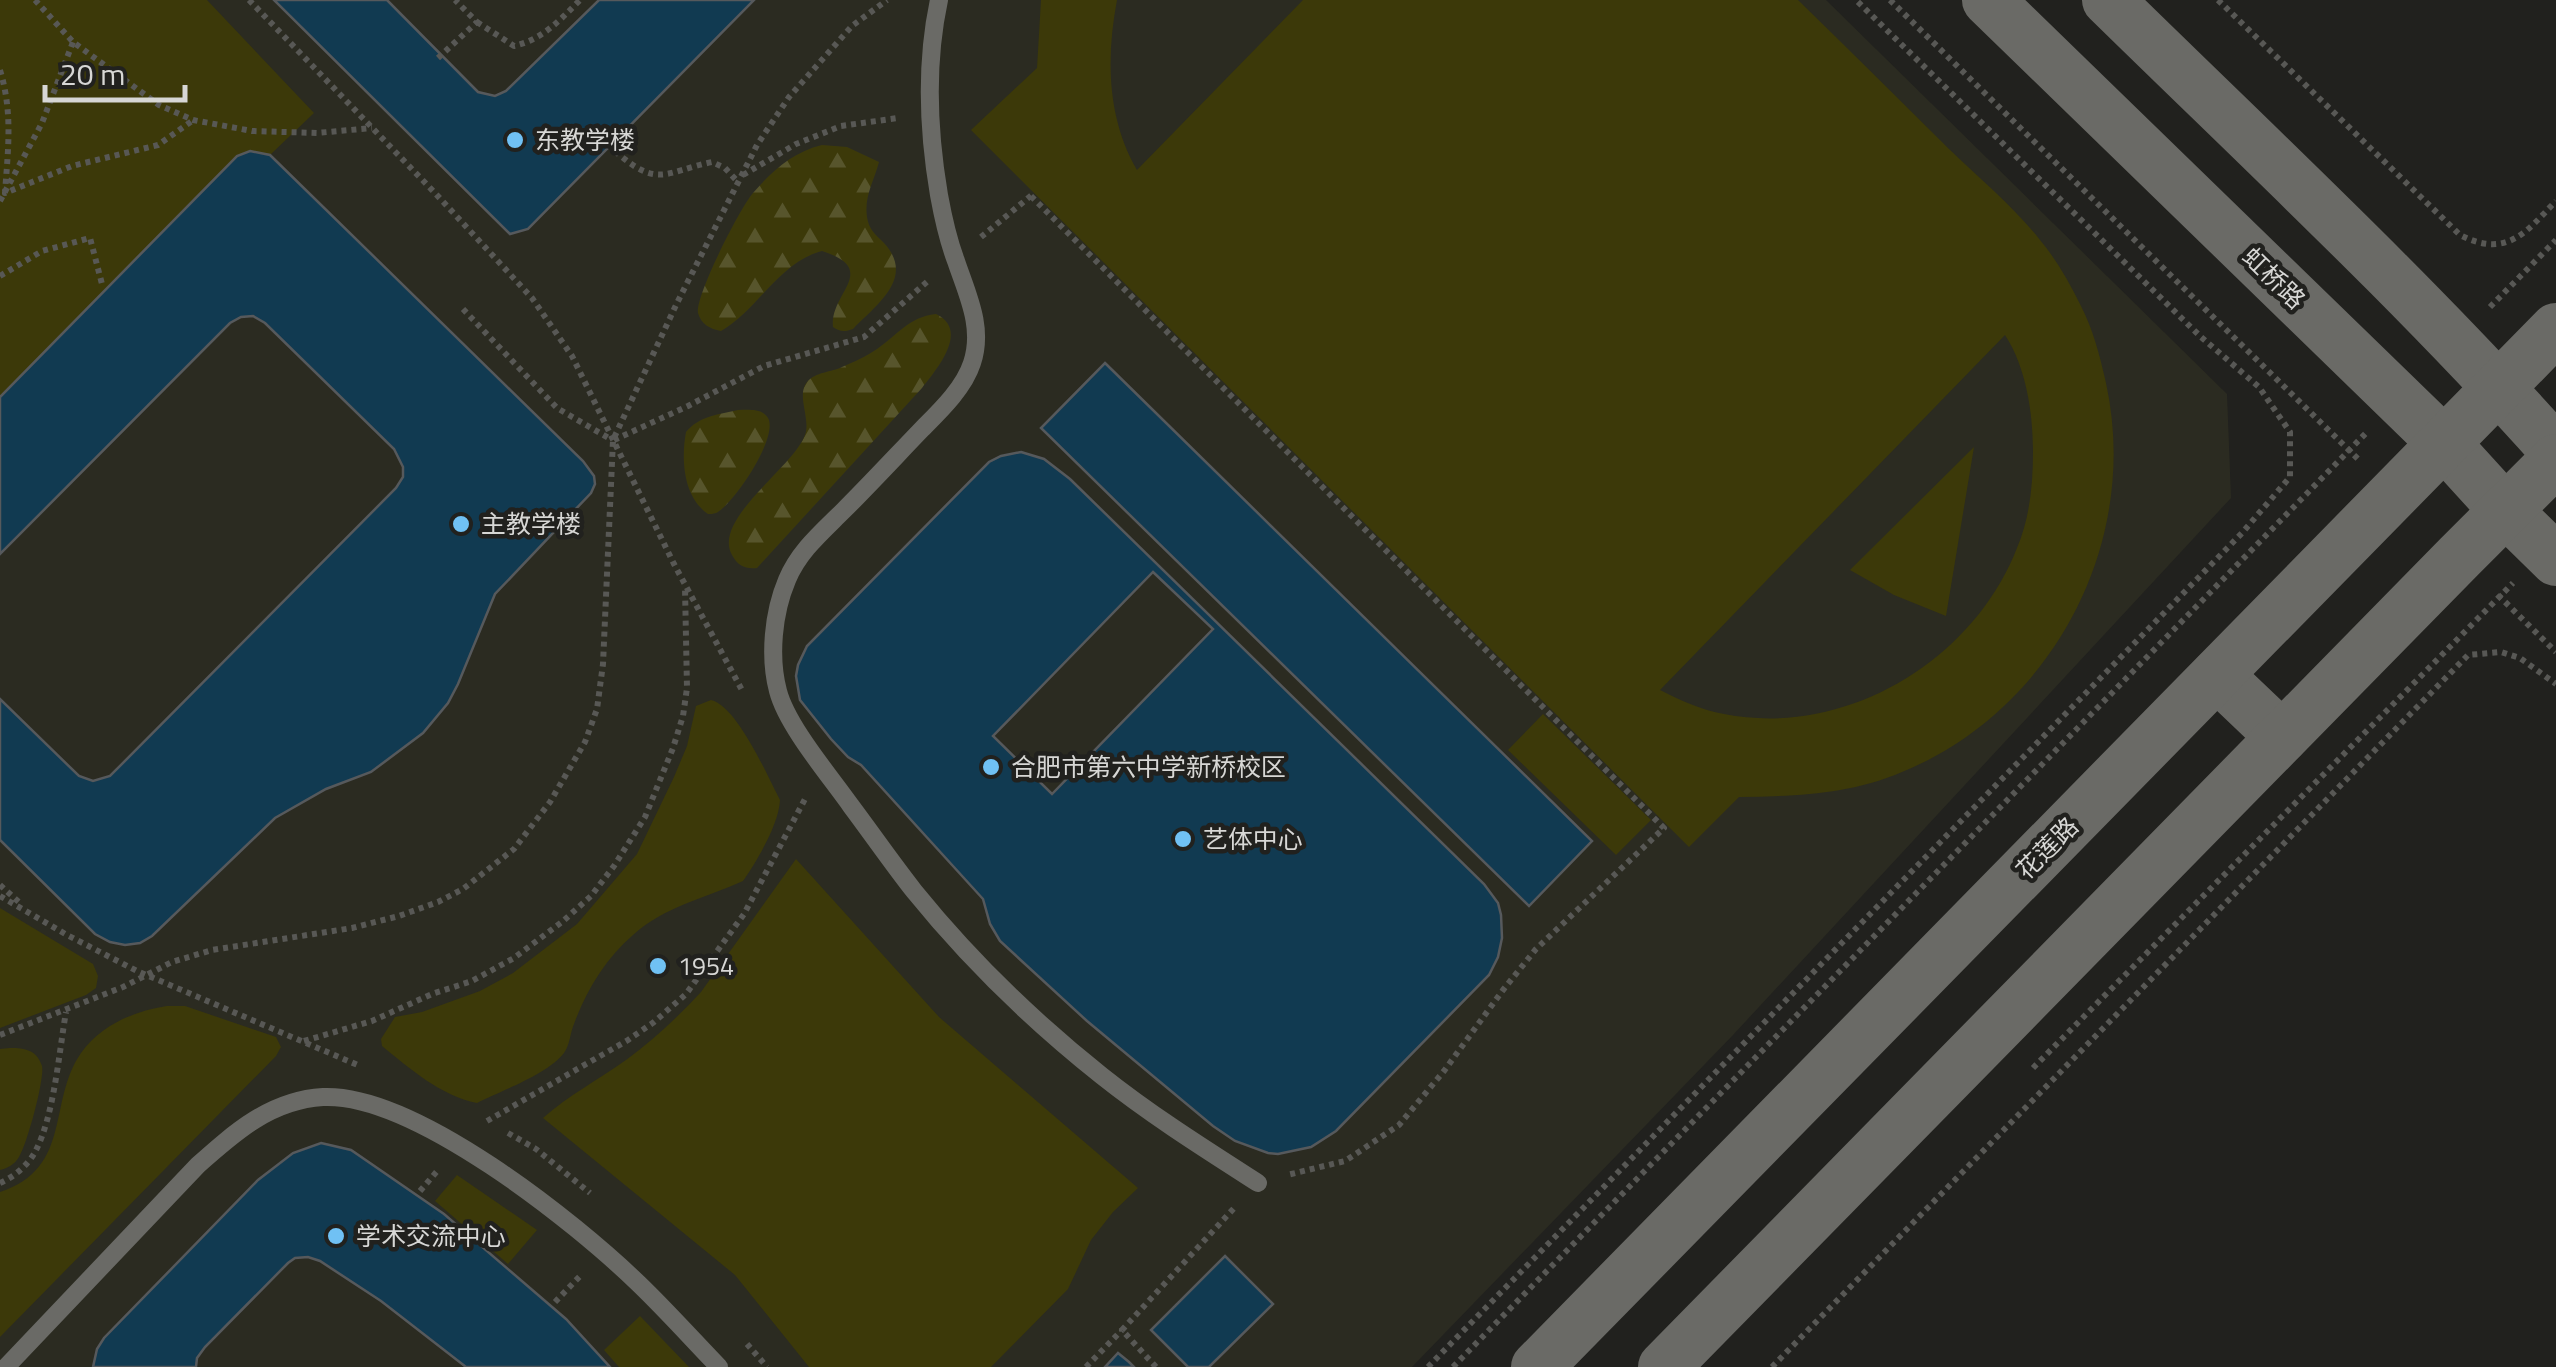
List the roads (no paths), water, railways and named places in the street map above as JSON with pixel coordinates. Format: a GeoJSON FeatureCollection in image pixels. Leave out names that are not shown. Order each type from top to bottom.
{"type":"FeatureCollection","features":[{"type":"Feature","properties":{"kind":"main road","name":"虹桥路"},"geometry":{"type":"LineString","coordinates":[[1988,0],[2444,443],[2551,555]]}},
{"type":"Feature","properties":{"kind":"main road"},"geometry":{"type":"LineString","coordinates":[[2108,0],[2455,342],[2556,450]]}},
{"type":"Feature","properties":{"kind":"main road"},"geometry":{"type":"LineString","coordinates":[[2234,240],[2294,182]]}},
{"type":"Feature","properties":{"kind":"main road","name":"花莲路"},"geometry":{"type":"LineString","coordinates":[[1537,1367],[2556,329]]}},
{"type":"Feature","properties":{"kind":"main road"},"geometry":{"type":"LineString","coordinates":[[1664,1367],[2556,460]]}},
{"type":"Feature","properties":{"kind":"main road"},"geometry":{"type":"LineString","coordinates":[[2217,675],[2282,738]]}},
{"type":"Feature","properties":{"kind":"lane"},"geometry":{"type":"LineString","coordinates":[[939,0],[930,50],[929,114],[939,197],[975,320],[973,362],[934,418],[794,564],[781,596],[775,633],[778,692],[798,731],[915,892],[1005,990],[1105,1079],[1258,1183]]}},
{"type":"Feature","properties":{"kind":"lane"},"geometry":{"type":"LineString","coordinates":[[6,1367],[221,1144],[263,1113],[292,1102],[320,1098],[374,1105],[471,1152],[603,1251],[719,1367]]}},
{"type":"Feature","properties":{"kind":"place","name":"东教学楼"},"geometry":{"type":"Point","coordinates":[515,140]}},
{"type":"Feature","properties":{"kind":"place","name":"主教学楼"},"geometry":{"type":"Point","coordinates":[461,524]}},
{"type":"Feature","properties":{"kind":"place","name":"合肥市第六中学新桥校区"},"geometry":{"type":"Point","coordinates":[991,767]}},
{"type":"Feature","properties":{"kind":"place","name":"艺体中心"},"geometry":{"type":"Point","coordinates":[1183,839]}},
{"type":"Feature","properties":{"kind":"place","name":"1954"},"geometry":{"type":"Point","coordinates":[658,966]}},
{"type":"Feature","properties":{"kind":"place","name":"学术交流中心"},"geometry":{"type":"Point","coordinates":[336,1236]}}]}
